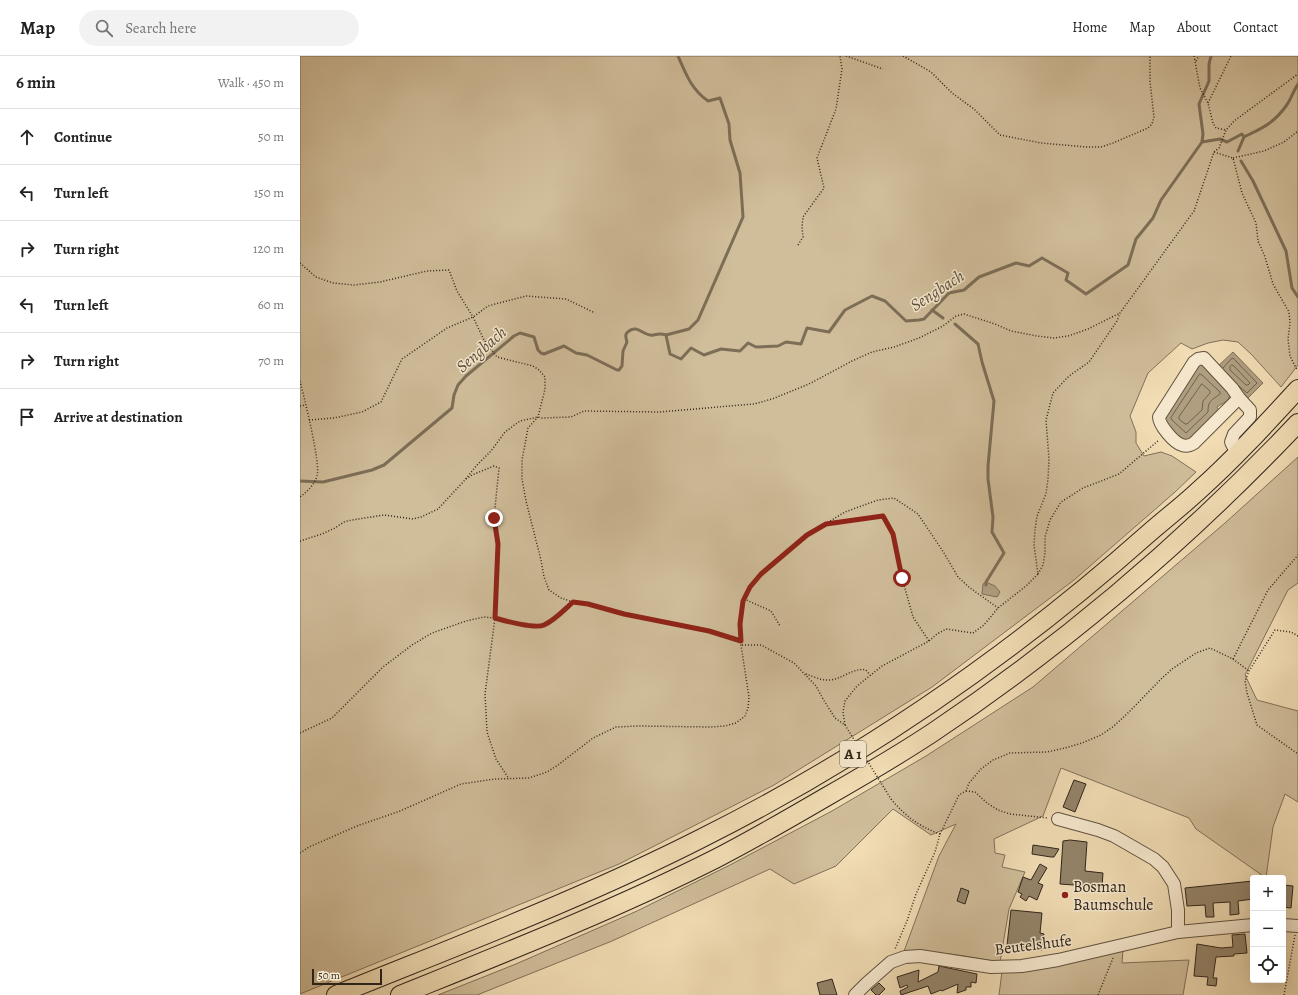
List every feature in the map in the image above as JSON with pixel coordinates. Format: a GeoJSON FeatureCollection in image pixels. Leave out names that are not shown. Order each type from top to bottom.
{"type":"FeatureCollection","features":[{"type":"Feature","properties":{"kind":"highway","name":"A 1"},"geometry":{"type":"LineString","coordinates":[[336,995],[619,878],[702,838],[762,806],[874,742],[962,682],[1085,589],[1197,492],[1237,454],[1296,391]]}},
{"type":"Feature","properties":{"kind":"highway","name":"A 1"},"geometry":{"type":"LineString","coordinates":[[400,995],[591,916],[716,858],[774,827],[888,761],[977,702],[1101,607],[1179,540],[1270,453],[1298,423]]}},
{"type":"Feature","properties":{"kind":"street"},"geometry":{"type":"LineString","coordinates":[[1237,454],[1231,442],[1234,434],[1250,417],[1250,410],[1204,358],[1198,359],[1194,362],[1174,394],[1159,414],[1160,424],[1168,435],[1180,445],[1187,446],[1194,442],[1239,398]]}},
{"type":"Feature","properties":{"kind":"street"},"geometry":{"type":"LineString","coordinates":[[1058,819],[1114,836],[1154,859],[1163,868],[1174,884],[1178,910],[1178,932]]}},
{"type":"Feature","properties":{"kind":"street","name":"Beutelshufe"},"geometry":{"type":"LineString","coordinates":[[855,995],[891,962],[905,957],[920,956],[991,967],[1022,966],[1058,960],[1178,932],[1250,925]]}},
{"type":"Feature","properties":{"kind":"street"},"geometry":{"type":"LineString","coordinates":[[1286,925],[1297,926]]}},
{"type":"Feature","properties":{"kind":"path"},"geometry":{"type":"LineString","coordinates":[[798,245],[803,237],[803,217],[824,188],[817,158],[836,109],[842,70],[840,56]]}},
{"type":"Feature","properties":{"kind":"path"},"geometry":{"type":"LineString","coordinates":[[846,56],[884,70]]}},
{"type":"Feature","properties":{"kind":"path"},"geometry":{"type":"LineString","coordinates":[[903,56],[931,72],[952,93],[974,109],[1000,135],[1013,139],[1041,143],[1087,147],[1101,147],[1113,143],[1148,128],[1152,124],[1154,108],[1150,82],[1150,56]]}},
{"type":"Feature","properties":{"kind":"path"},"geometry":{"type":"LineString","coordinates":[[1194,56],[1200,88],[1208,103],[1213,123],[1216,128],[1226,130]]}},
{"type":"Feature","properties":{"kind":"path"},"geometry":{"type":"LineString","coordinates":[[1195,63],[1199,56]]}},
{"type":"Feature","properties":{"kind":"path"},"geometry":{"type":"LineString","coordinates":[[1208,103],[1231,56]]}},
{"type":"Feature","properties":{"kind":"path"},"geometry":{"type":"LineString","coordinates":[[1038,574],[1034,545],[1035,530],[1037,516],[1046,494],[1048,479],[1049,446],[1046,420],[1053,393],[1069,376],[1089,362],[1117,321],[1120,313],[1194,211],[1214,152],[1219,148],[1226,130],[1234,121],[1298,74]]}},
{"type":"Feature","properties":{"kind":"path"},"geometry":{"type":"LineString","coordinates":[[1214,152],[1233,158],[1264,151],[1284,142],[1298,131]]}},
{"type":"Feature","properties":{"kind":"path"},"geometry":{"type":"LineString","coordinates":[[1233,158],[1242,193],[1256,224],[1258,241],[1265,257],[1273,284],[1289,312],[1290,323],[1288,339],[1290,356],[1298,370]]}},
{"type":"Feature","properties":{"kind":"path"},"geometry":{"type":"LineString","coordinates":[[300,263],[316,277],[333,283],[354,285],[380,282],[427,271],[449,270],[457,291],[473,317],[484,340],[497,357],[533,366],[545,377],[545,389],[538,417],[528,428],[522,460],[522,479],[544,577],[549,590],[561,598],[573,602],[709,631],[741,641]]}},
{"type":"Feature","properties":{"kind":"path"},"geometry":{"type":"LineString","coordinates":[[309,420],[334,418],[362,412],[381,402],[402,359],[447,328],[473,317],[488,306],[526,296],[566,299],[595,313]]}},
{"type":"Feature","properties":{"kind":"path"},"geometry":{"type":"LineString","coordinates":[[300,541],[322,534],[344,522],[352,520],[384,515],[404,519],[413,519],[438,509],[491,451],[505,432],[520,421],[538,417],[571,417],[584,411],[659,412],[754,404],[772,399],[809,384],[872,352],[894,347],[919,338],[943,326],[956,316],[964,314],[996,324],[1011,331],[1054,338],[1068,336],[1088,329],[1120,313]]}},
{"type":"Feature","properties":{"kind":"path"},"geometry":{"type":"LineString","coordinates":[[300,381],[317,458],[318,474],[310,489],[300,497]]}},
{"type":"Feature","properties":{"kind":"path"},"geometry":{"type":"LineString","coordinates":[[300,406],[306,405]]}},
{"type":"Feature","properties":{"kind":"path"},"geometry":{"type":"LineString","coordinates":[[940,834],[928,830],[913,821],[891,799],[845,725],[843,712],[844,701],[858,686],[882,666],[929,642],[937,634],[946,629],[973,633],[984,624],[998,608],[1026,586],[1038,574],[1043,565],[1045,537],[1050,520],[1061,502],[1083,488],[1119,474],[1158,441],[1168,435]]}},
{"type":"Feature","properties":{"kind":"path"},"geometry":{"type":"LineString","coordinates":[[464,481],[472,475],[494,466],[499,468],[494,518],[498,544],[495,618],[485,694],[487,732],[496,759],[509,780]]}},
{"type":"Feature","properties":{"kind":"path"},"geometry":{"type":"LineString","coordinates":[[300,853],[309,847],[357,826],[400,811],[461,784],[495,779],[509,780],[529,778],[547,772],[564,761],[593,738],[616,727],[710,727],[725,726],[736,723],[745,716],[748,708],[748,691],[740,624],[744,599],[750,587],[761,574],[807,535],[845,512],[878,500],[894,498],[918,514],[958,577],[970,588],[998,608]]}},
{"type":"Feature","properties":{"kind":"path"},"geometry":{"type":"LineString","coordinates":[[826,524],[883,516],[893,534],[902,578],[913,617],[929,642]]}},
{"type":"Feature","properties":{"kind":"path"},"geometry":{"type":"LineString","coordinates":[[1233,659],[1268,590],[1298,555]]}},
{"type":"Feature","properties":{"kind":"path"},"geometry":{"type":"LineString","coordinates":[[744,599],[771,611],[780,626]]}},
{"type":"Feature","properties":{"kind":"path"},"geometry":{"type":"LineString","coordinates":[[300,733],[332,718],[383,668],[412,645],[432,633],[466,621],[484,617],[495,618],[512,623],[542,626],[559,615],[573,602]]}},
{"type":"Feature","properties":{"kind":"path"},"geometry":{"type":"LineString","coordinates":[[1298,636],[1291,632],[1275,630],[1245,682],[1257,725],[1298,754]]}},
{"type":"Feature","properties":{"kind":"path"},"geometry":{"type":"LineString","coordinates":[[742,645],[761,645],[794,663],[816,686],[835,718],[845,725]]}},
{"type":"Feature","properties":{"kind":"path"},"geometry":{"type":"LineString","coordinates":[[966,791],[969,783],[981,769],[993,760],[1010,753],[1048,752],[1082,743],[1100,735],[1114,726],[1172,669],[1196,653],[1210,648],[1233,659],[1250,671]]}},
{"type":"Feature","properties":{"kind":"path"},"geometry":{"type":"LineString","coordinates":[[805,674],[828,680],[842,677],[862,669],[866,670],[870,675]]}},
{"type":"Feature","properties":{"kind":"path"},"geometry":{"type":"LineString","coordinates":[[891,962],[916,894],[935,852],[940,834],[959,795],[966,791],[975,792],[987,803],[998,810],[1010,814],[1058,819]]}},
{"type":"Feature","properties":{"kind":"path"},"geometry":{"type":"LineString","coordinates":[[1284,995],[1297,926]]}},
{"type":"Feature","properties":{"kind":"path"},"geometry":{"type":"LineString","coordinates":[[1098,995],[1118,946]]}},
{"type":"Feature","properties":{"kind":"shaded area"},"geometry":{"type":"Polygon","coordinates":[[[300,56],[1298,56],[1298,365],[1281,387],[1238,342],[1223,340],[1208,343],[1192,349],[1181,343],[1148,373],[1130,416],[1136,432],[1136,443],[1144,456],[1161,452],[1172,456],[1196,472],[1074,580],[932,687],[774,785],[619,864],[300,994],[300,56]]]}},
{"type":"Feature","properties":{"kind":"shaded area"},"geometry":{"type":"Polygon","coordinates":[[[1298,457],[1298,583],[1288,590],[1245,675],[1257,700],[1298,711],[1298,802],[1285,794],[1273,827],[1266,875],[1262,875],[1196,829],[1189,818],[1061,768],[1043,816],[994,839],[995,853],[1005,855],[1002,867],[1025,872],[1009,909],[1000,962],[927,952],[903,954],[939,856],[956,824],[931,835],[893,809],[836,866],[794,884],[770,869],[612,941],[477,995],[438,995],[516,964],[637,911],[730,865],[832,811],[926,756],[1033,687],[1225,523],[1298,457]]]}},
{"type":"Feature","properties":{"kind":"shaded area"},"geometry":{"type":"Polygon","coordinates":[[[1123,950],[1122,963],[1189,960],[1183,995],[999,995],[1002,971],[1123,950]]]}},
{"type":"Feature","properties":{"kind":"water"},"geometry":{"type":"Polygon","coordinates":[[[1233,352],[1263,383],[1247,399],[1216,368],[1233,352]]]}},
{"type":"Feature","properties":{"kind":"water"},"geometry":{"type":"Polygon","coordinates":[[[1202,363],[1230,393],[1230,396],[1226,402],[1217,407],[1220,413],[1191,441],[1180,440],[1162,416],[1194,366],[1202,363]]]}},
{"type":"Feature","properties":{"kind":"water"},"geometry":{"type":"Polygon","coordinates":[[[986,582],[995,586],[1000,592],[997,597],[982,594],[983,584],[986,582]]]}},
{"type":"Feature","properties":{"kind":"building"},"geometry":{"type":"Polygon","coordinates":[[[1074,780],[1086,784],[1075,812],[1063,807],[1074,780]]]}},
{"type":"Feature","properties":{"kind":"building"},"geometry":{"type":"Polygon","coordinates":[[[1070,840],[1087,842],[1085,871],[1103,873],[1102,887],[1060,884],[1063,841],[1070,840]]]}},
{"type":"Feature","properties":{"kind":"building"},"geometry":{"type":"Polygon","coordinates":[[[1033,845],[1059,849],[1054,857],[1051,857],[1032,854],[1033,845]]]}},
{"type":"Feature","properties":{"kind":"building"},"geometry":{"type":"Polygon","coordinates":[[[1040,864],[1047,868],[1038,883],[1043,885],[1037,900],[1029,896],[1026,901],[1020,897],[1022,894],[1018,892],[1023,877],[1031,880],[1040,864]]]}},
{"type":"Feature","properties":{"kind":"building"},"geometry":{"type":"Polygon","coordinates":[[[1250,881],[1250,899],[1238,901],[1239,914],[1230,915],[1230,902],[1213,903],[1214,917],[1206,917],[1205,905],[1187,906],[1185,888],[1250,881]]]}},
{"type":"Feature","properties":{"kind":"building"},"geometry":{"type":"Polygon","coordinates":[[[1286,885],[1293,886],[1291,908],[1286,907],[1286,885]]]}},
{"type":"Feature","properties":{"kind":"building"},"geometry":{"type":"Polygon","coordinates":[[[961,888],[969,891],[965,904],[957,901],[961,888]]]}},
{"type":"Feature","properties":{"kind":"building"},"geometry":{"type":"Polygon","coordinates":[[[1011,910],[1042,913],[1040,933],[1044,934],[1042,950],[1007,945],[1011,910]]]}},
{"type":"Feature","properties":{"kind":"building"},"geometry":{"type":"Polygon","coordinates":[[[1245,934],[1247,953],[1234,954],[1234,956],[1216,957],[1213,978],[1217,978],[1216,986],[1207,985],[1208,977],[1194,976],[1197,944],[1221,948],[1233,947],[1232,935],[1245,934]]]}},
{"type":"Feature","properties":{"kind":"building"},"geometry":{"type":"Polygon","coordinates":[[[939,966],[977,974],[976,983],[971,982],[971,987],[966,987],[966,990],[957,993],[958,984],[931,994],[928,986],[901,995],[900,991],[908,987],[907,985],[900,988],[897,977],[919,970],[918,982],[938,972],[939,966]]]}},
{"type":"Feature","properties":{"kind":"building"},"geometry":{"type":"Polygon","coordinates":[[[832,979],[837,995],[820,995],[817,983],[832,979]]]}},
{"type":"Feature","properties":{"kind":"building"},"geometry":{"type":"Polygon","coordinates":[[[879,983],[885,989],[879,995],[876,995],[871,990],[879,983]]]}},
{"type":"Feature","properties":{"kind":"waterway"},"geometry":{"type":"LineString","coordinates":[[666,335],[689,329],[698,320],[743,217],[740,173],[730,140],[729,124],[720,98],[708,101],[702,96],[693,86],[678,56]]}},
{"type":"Feature","properties":{"kind":"waterway"},"geometry":{"type":"LineString","coordinates":[[1202,142],[1203,134],[1199,104],[1209,81],[1209,64],[1211,56]]}},
{"type":"Feature","properties":{"kind":"waterway","name":"Sengbach"},"geometry":{"type":"LineString","coordinates":[[1244,137],[1267,125],[1276,117],[1288,104],[1298,84]]}},
{"type":"Feature","properties":{"kind":"waterway","name":"Sengbach"},"geometry":{"type":"LineString","coordinates":[[300,481],[323,482],[372,470],[384,465],[452,408],[454,395],[458,385],[466,376],[514,336],[520,333],[534,337],[538,350],[541,353],[544,354],[564,346],[576,353],[587,355],[619,370],[622,366],[623,351],[627,342],[626,335],[627,332],[632,329],[637,329],[650,335],[666,335],[670,354],[681,359],[691,348],[704,355],[721,349],[740,351],[748,343],[756,347],[778,346],[786,342],[801,344],[807,328],[829,332],[845,310],[872,296],[885,301],[906,321],[924,319],[949,293],[964,290],[979,277],[1016,263],[1029,266],[1042,258],[1068,273],[1066,280],[1086,294],[1128,265],[1136,239],[1153,218],[1161,200],[1202,142],[1220,139],[1227,142],[1242,134],[1244,137]]}},
{"type":"Feature","properties":{"kind":"waterway"},"geometry":{"type":"LineString","coordinates":[[1238,151],[1244,137]]}},
{"type":"Feature","properties":{"kind":"waterway"},"geometry":{"type":"LineString","coordinates":[[1241,161],[1253,181],[1286,251],[1292,288],[1298,297]]}},
{"type":"Feature","properties":{"kind":"waterway"},"geometry":{"type":"LineString","coordinates":[[932,310],[943,318]]}},
{"type":"Feature","properties":{"kind":"waterway"},"geometry":{"type":"LineString","coordinates":[[955,324],[978,344],[994,401],[988,479],[993,517],[992,532],[1004,553],[986,582],[986,585]]}},
{"type":"Feature","properties":{"kind":"place","name":"Bosman Baumschule"},"geometry":{"type":"Point","coordinates":[1065,895]}},
{"type":"Feature","properties":{"kind":"route"},"geometry":{"type":"LineString","coordinates":[[494,518],[498,544],[495,618],[512,623],[542,626],[559,615],[573,602],[709,631],[741,641],[740,624],[743,601],[750,587],[761,574],[807,535],[826,524],[883,516],[893,534],[902,578]]}}]}
